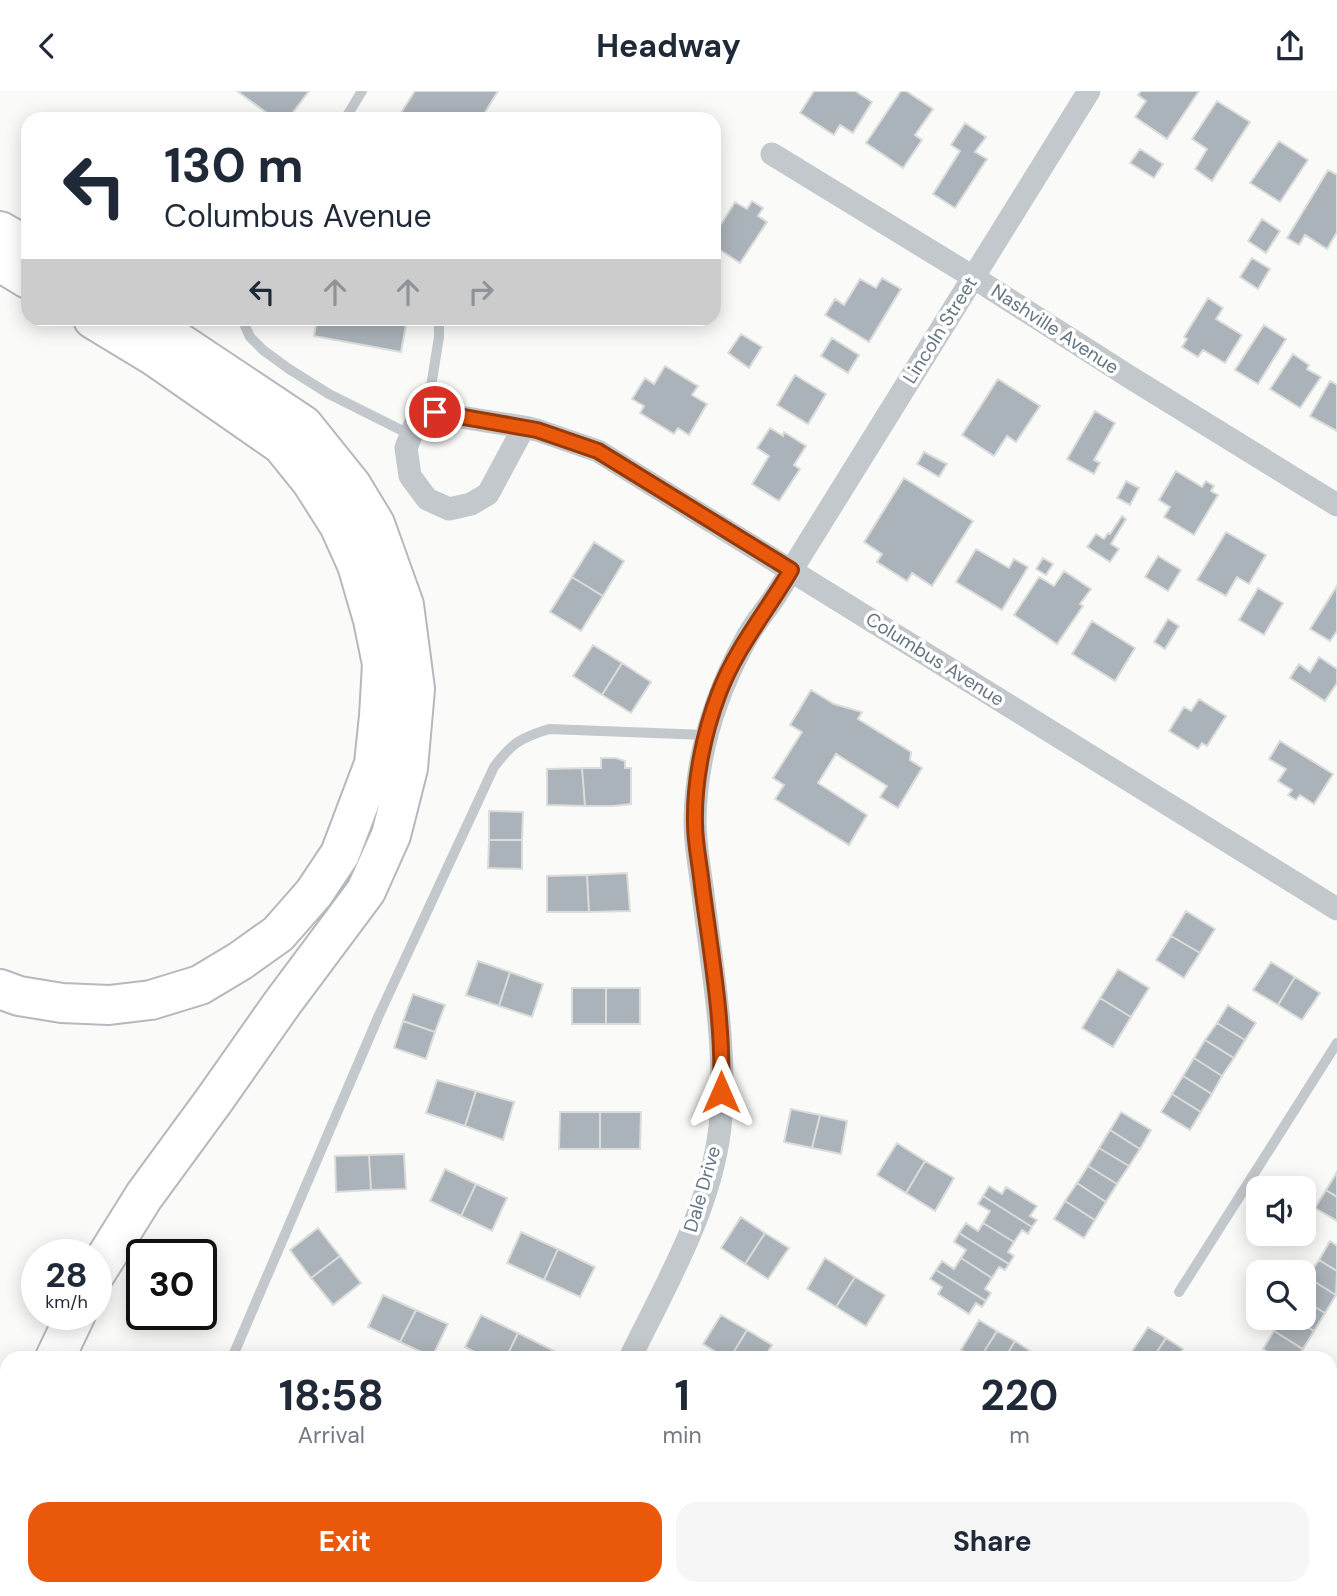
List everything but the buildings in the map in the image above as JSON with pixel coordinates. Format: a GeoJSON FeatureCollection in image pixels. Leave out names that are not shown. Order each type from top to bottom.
{"type":"FeatureCollection","features":[{"type":"Feature","properties":{"kind":"highway"},"geometry":{"type":"LineString","coordinates":[[0,231],[21,243]]}},
{"type":"Feature","properties":{"kind":"highway"},"geometry":{"type":"LineString","coordinates":[[0,262],[21,275]]}},
{"type":"Feature","properties":{"kind":"highway"},"geometry":{"type":"LineString","coordinates":[[0,989],[19,996],[62,1003],[108,1005],[151,1000],[201,985],[278,935],[314,893],[340,854],[374,764],[382,664],[373,620],[357,565],[339,525],[311,481],[293,435],[105,326]]}},
{"type":"Feature","properties":{"kind":"highway"},"geometry":{"type":"LineString","coordinates":[[112,1247],[144,1196],[366,891],[391,835],[408,768],[415,689],[404,605],[375,524],[352,486],[293,435],[153,326]]}},
{"type":"Feature","properties":{"kind":"highway"},"geometry":{"type":"LineString","coordinates":[[58,1351],[68,1330]]}},
{"type":"Feature","properties":{"kind":"street","name":"Lincoln Street"},"geometry":{"type":"LineString","coordinates":[[791,570],[1089,91]]}},
{"type":"Feature","properties":{"kind":"street","name":"Nashville Avenue"},"geometry":{"type":"LineString","coordinates":[[772,154],[1337,505]]}},
{"type":"Feature","properties":{"kind":"street","name":"Columbus Avenue"},"geometry":{"type":"LineString","coordinates":[[426,417],[435,412],[524,427],[598,451],[1337,909]]}},
{"type":"Feature","properties":{"kind":"street"},"geometry":{"type":"LineString","coordinates":[[426,417],[416,422],[406,448],[410,476],[427,499],[449,509],[471,504],[488,494],[524,427]]}},
{"type":"Feature","properties":{"kind":"street","name":"Dale Drive"},"geometry":{"type":"LineString","coordinates":[[633,1351],[687,1241],[706,1191],[720,1119],[722,1065],[719,1023],[695,823],[698,772],[719,693],[746,637],[791,570]]}},
{"type":"Feature","properties":{"kind":"lane"},"geometry":{"type":"LineString","coordinates":[[349,112],[362,91]]}},
{"type":"Feature","properties":{"kind":"lane"},"geometry":{"type":"LineString","coordinates":[[245,326],[250,337],[263,350],[289,369],[329,394],[411,435]]}},
{"type":"Feature","properties":{"kind":"lane"},"geometry":{"type":"LineString","coordinates":[[426,417],[439,326]]}},
{"type":"Feature","properties":{"kind":"lane"},"geometry":{"type":"LineString","coordinates":[[235,1351],[379,1015],[494,767],[508,749],[527,736],[549,729],[706,736]]}},
{"type":"Feature","properties":{"kind":"lane"},"geometry":{"type":"LineString","coordinates":[[1179,1292],[1337,1042]]}},
{"type":"Feature","properties":{"kind":"route"},"geometry":{"type":"LineString","coordinates":[[435,412],[537,430],[598,451],[791,570],[746,637],[719,693],[698,772],[695,823],[719,1023],[721,1092]]}}]}
